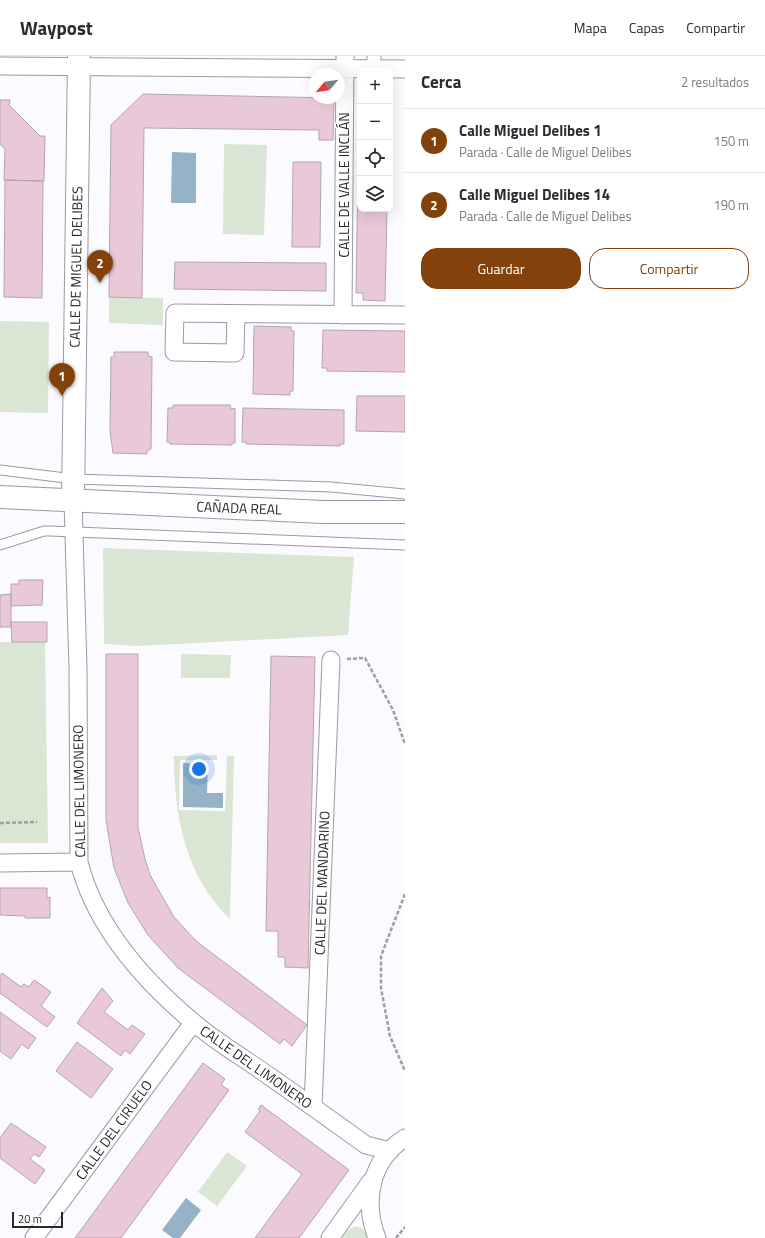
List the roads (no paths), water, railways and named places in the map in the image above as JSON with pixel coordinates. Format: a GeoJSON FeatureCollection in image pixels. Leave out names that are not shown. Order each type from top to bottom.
{"type":"FeatureCollection","features":[{"type":"Feature","properties":{"kind":"street"},"geometry":{"type":"LineString","coordinates":[[0,66],[79,62],[374,62],[405,69]]}},
{"type":"Feature","properties":{"kind":"street","name":"CALLE DE MIGUEL DELIBES"},"geometry":{"type":"LineString","coordinates":[[73,501],[79,62]]}},
{"type":"Feature","properties":{"kind":"street","name":"CALLE DE VALLE INCLÁN"},"geometry":{"type":"LineString","coordinates":[[343,314],[345,62]]}},
{"type":"Feature","properties":{"kind":"street"},"geometry":{"type":"LineString","coordinates":[[236,314],[405,315]]}},
{"type":"Feature","properties":{"kind":"street","name":"CAÑADA REAL"},"geometry":{"type":"LineString","coordinates":[[0,497],[323,512],[405,512]]}},
{"type":"Feature","properties":{"kind":"street","name":"CAÑADA REAL"},"geometry":{"type":"LineString","coordinates":[[0,512],[73,501]]}},
{"type":"Feature","properties":{"kind":"street","name":"CALLE DEL LIMONERO"},"geometry":{"type":"LineString","coordinates":[[73,501],[78,668],[79,862],[84,883],[93,903],[122,949],[148,980],[193,1023],[313,1106],[366,1145],[390,1151]]}},
{"type":"Feature","properties":{"kind":"street","name":"CALLE DEL MANDARINO"},"geometry":{"type":"LineString","coordinates":[[313,1106],[331,660]]}},
{"type":"Feature","properties":{"kind":"street"},"geometry":{"type":"LineString","coordinates":[[0,864],[79,862]]}},
{"type":"Feature","properties":{"kind":"street","name":"CALLE DEL CIRUELO"},"geometry":{"type":"LineString","coordinates":[[34,1238],[193,1023]]}},
{"type":"Feature","properties":{"kind":"street"},"geometry":{"type":"LineString","coordinates":[[334,1233],[390,1151],[405,1138]]}},
{"type":"Feature","properties":{"kind":"street","name":"CALLE DEL LIMONERO"},"geometry":{"type":"LineString","coordinates":[[366,1145],[376,1172]]}},
{"type":"Feature","properties":{"kind":"street"},"geometry":{"type":"LineString","coordinates":[[374,1231],[369,1200],[376,1172]]}},
{"type":"Feature","properties":{"kind":"street"},"geometry":{"type":"LineString","coordinates":[[334,1233],[350,1221],[360,1220],[374,1231]]}},
{"type":"Feature","properties":{"kind":"lane"},"geometry":{"type":"LineString","coordinates":[[0,470],[74,479],[331,487],[405,494]]}},
{"type":"Feature","properties":{"kind":"lane"},"geometry":{"type":"LineString","coordinates":[[0,545],[44,531],[74,531],[405,545]]}},
{"type":"Feature","properties":{"kind":"water"},"geometry":{"type":"Polygon","coordinates":[[[172,152],[196,153],[196,203],[171,203],[172,152]]]}},
{"type":"Feature","properties":{"kind":"water"},"geometry":{"type":"Polygon","coordinates":[[[183,763],[208,764],[207,793],[223,793],[223,808],[183,807],[183,763]]]}},
{"type":"Feature","properties":{"kind":"water"},"geometry":{"type":"Polygon","coordinates":[[[186,1198],[201,1210],[180,1238],[173,1238],[162,1230],[186,1198]]]}},
{"type":"Feature","properties":{"kind":"place","name":"Calle Miguel Delibes 14"},"geometry":{"type":"Point","coordinates":[100,283]}},
{"type":"Feature","properties":{"kind":"place","name":"Calle Miguel Delibes 1"},"geometry":{"type":"Point","coordinates":[62,396]}}]}
